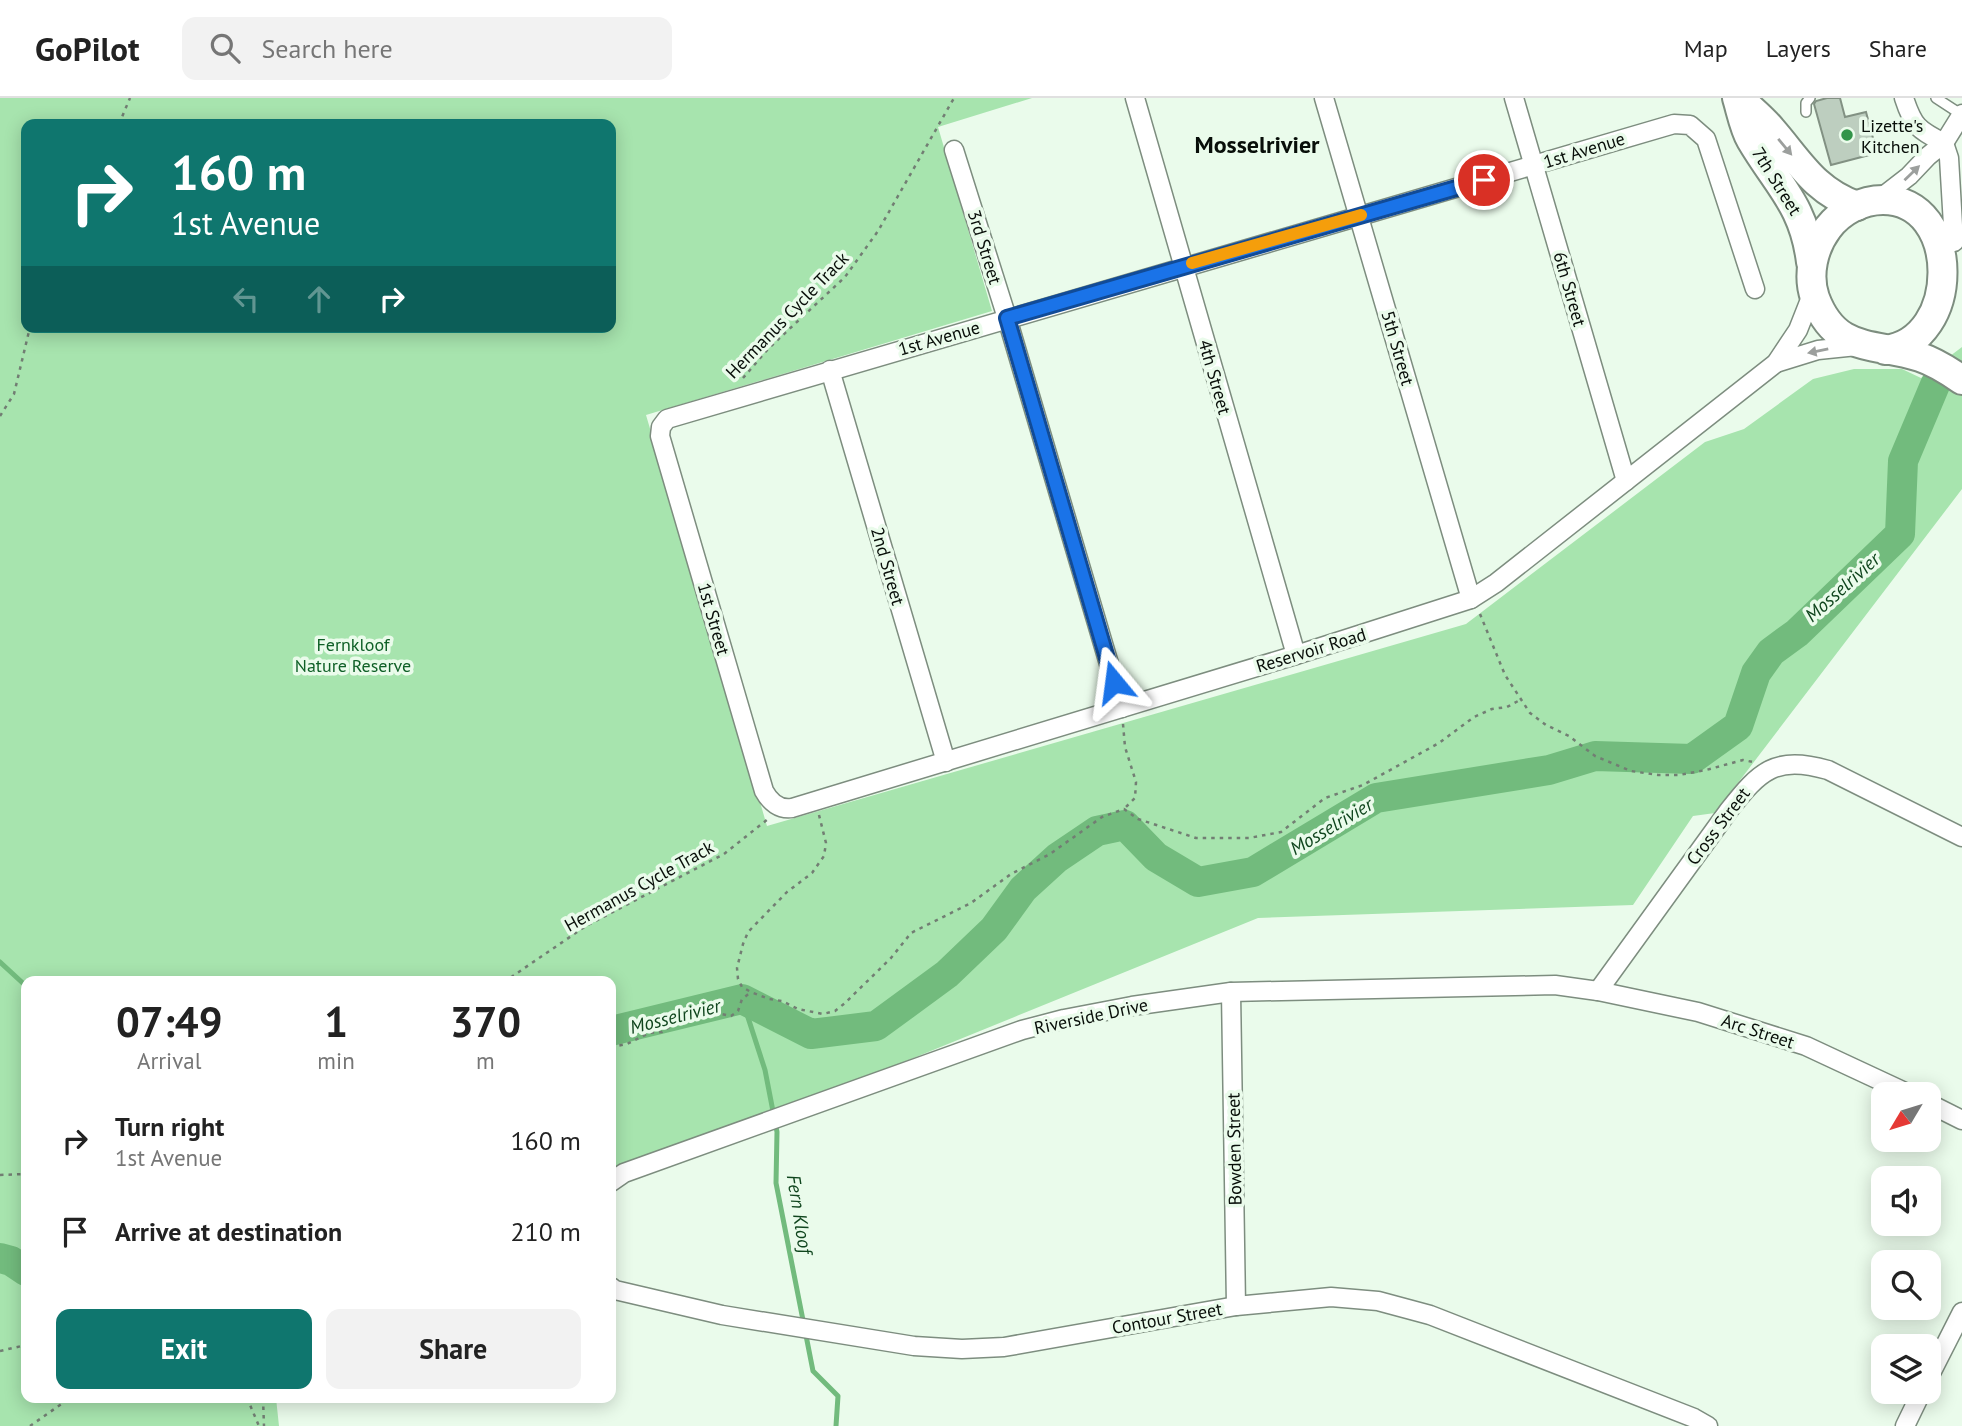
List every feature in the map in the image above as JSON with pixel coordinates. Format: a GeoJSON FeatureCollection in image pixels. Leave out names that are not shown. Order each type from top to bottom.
{"type":"FeatureCollection","features":[{"type":"Feature","properties":{"kind":"main road","name":"7th Street"},"geometry":{"type":"LineString","coordinates":[[1738,98],[1772,129],[1812,179],[1832,195],[1867,203]]}},
{"type":"Feature","properties":{"kind":"main road","name":"7th Street"},"geometry":{"type":"LineString","coordinates":[[1738,98],[1749,138],[1798,210],[1807,236],[1812,279]]}},
{"type":"Feature","properties":{"kind":"main road"},"geometry":{"type":"LineString","coordinates":[[1873,348],[1901,349],[1931,335],[1944,323],[1959,294],[1959,260],[1954,242],[1946,229],[1922,209],[1893,200],[1867,203],[1843,213],[1831,223],[1819,243],[1812,279],[1820,310],[1845,338],[1873,348],[1917,356],[1962,380]]}},
{"type":"Feature","properties":{"kind":"street","name":"4th Street"},"geometry":{"type":"LineString","coordinates":[[1135,98],[1296,655]]}},
{"type":"Feature","properties":{"kind":"street","name":"5th Street"},"geometry":{"type":"LineString","coordinates":[[1324,98],[1471,599]]}},
{"type":"Feature","properties":{"kind":"street","name":"6th Street"},"geometry":{"type":"LineString","coordinates":[[1514,98],[1626,481]]}},
{"type":"Feature","properties":{"kind":"street"},"geometry":{"type":"LineString","coordinates":[[1904,98],[1916,126],[1922,132],[1947,138]]}},
{"type":"Feature","properties":{"kind":"street"},"geometry":{"type":"LineString","coordinates":[[1867,203],[1909,176],[1947,138],[1962,115]]}},
{"type":"Feature","properties":{"kind":"street","name":"1st Avenue"},"geometry":{"type":"LineString","coordinates":[[663,424],[672,417],[830,370],[1674,124],[1690,125],[1698,130],[1709,144],[1755,289]]}},
{"type":"Feature","properties":{"kind":"street"},"geometry":{"type":"LineString","coordinates":[[1947,138],[1954,242]]}},
{"type":"Feature","properties":{"kind":"street","name":"3rd Street"},"geometry":{"type":"LineString","coordinates":[[954,149],[1007,318],[1122,708]]}},
{"type":"Feature","properties":{"kind":"street","name":"Reservoir Road"},"geometry":{"type":"LineString","coordinates":[[781,807],[792,808],[814,802],[1471,599],[1490,587],[1776,363],[1798,330],[1812,279]]}},
{"type":"Feature","properties":{"kind":"street","name":"Reservoir Road"},"geometry":{"type":"LineString","coordinates":[[1776,363],[1818,350],[1873,348]]}},
{"type":"Feature","properties":{"kind":"street","name":"2nd Street"},"geometry":{"type":"LineString","coordinates":[[830,370],[946,762]]}},
{"type":"Feature","properties":{"kind":"street","name":"1st Street"},"geometry":{"type":"LineString","coordinates":[[663,424],[660,436],[764,791],[770,800],[781,807]]}},
{"type":"Feature","properties":{"kind":"street"},"geometry":{"type":"LineString","coordinates":[[1766,771],[1783,765],[1804,763],[1828,770],[1962,837]]}},
{"type":"Feature","properties":{"kind":"street","name":"Cross Street"},"geometry":{"type":"LineString","coordinates":[[1598,991],[1729,810],[1752,782],[1766,771]]}},
{"type":"Feature","properties":{"kind":"street","name":"Riverside Drive"},"geometry":{"type":"LineString","coordinates":[[616,1178],[624,1172],[1022,1030],[1132,1006],[1231,992],[1555,985],[1598,991]]}},
{"type":"Feature","properties":{"kind":"street","name":"Arc Street"},"geometry":{"type":"LineString","coordinates":[[1598,991],[1698,1012],[1806,1046],[1883,1082]]}},
{"type":"Feature","properties":{"kind":"street","name":"Bowden Street"},"geometry":{"type":"LineString","coordinates":[[1231,992],[1236,1306]]}},
{"type":"Feature","properties":{"kind":"street"},"geometry":{"type":"LineString","coordinates":[[1941,1109],[1962,1120]]}},
{"type":"Feature","properties":{"kind":"street","name":"Contour Street"},"geometry":{"type":"LineString","coordinates":[[616,1290],[722,1315],[914,1346],[962,1349],[1004,1347],[1236,1306],[1331,1297],[1378,1301],[1430,1315],[1694,1418],[1708,1426]]}},
{"type":"Feature","properties":{"kind":"street"},"geometry":{"type":"LineString","coordinates":[[1941,1353],[1962,1312]]}},
{"type":"Feature","properties":{"kind":"street"},"geometry":{"type":"LineString","coordinates":[[1905,1426],[1916,1404]]}},
{"type":"Feature","properties":{"kind":"lane"},"geometry":{"type":"LineString","coordinates":[[1806,112],[1806,103],[1810,98]]}},
{"type":"Feature","properties":{"kind":"lane"},"geometry":{"type":"LineString","coordinates":[[1936,98],[1962,115]]}},
{"type":"Feature","properties":{"kind":"path"},"geometry":{"type":"LineString","coordinates":[[121,119],[130,98]]}},
{"type":"Feature","properties":{"kind":"path","name":"Hermanus Cycle Track"},"geometry":{"type":"LineString","coordinates":[[721,403],[768,349],[845,277],[878,231],[954,98]]}},
{"type":"Feature","properties":{"kind":"path"},"geometry":{"type":"LineString","coordinates":[[0,416],[14,394],[29,333]]}},
{"type":"Feature","properties":{"kind":"path"},"geometry":{"type":"LineString","coordinates":[[1471,599],[1485,624],[1505,675],[1530,713],[1546,725],[1569,736],[1595,756],[1631,771],[1679,775],[1743,760],[1760,764],[1766,771]]}},
{"type":"Feature","properties":{"kind":"path"},"geometry":{"type":"LineString","coordinates":[[1124,809],[1138,819],[1196,838],[1249,838],[1281,832],[1325,798],[1363,785],[1439,743],[1474,717],[1520,700]]}},
{"type":"Feature","properties":{"kind":"path"},"geometry":{"type":"LineString","coordinates":[[814,802],[826,843],[824,856],[812,873],[788,892],[748,932],[737,968],[742,987],[751,992],[798,1009],[823,1014],[835,1011],[891,958],[911,933],[971,903],[1011,874],[1050,854],[1102,817],[1124,809],[1135,798],[1136,782],[1125,747],[1122,708]]}},
{"type":"Feature","properties":{"kind":"path","name":"Hermanus Cycle Track"},"geometry":{"type":"LineString","coordinates":[[513,976],[586,926],[724,854],[781,807]]}},
{"type":"Feature","properties":{"kind":"path"},"geometry":{"type":"LineString","coordinates":[[616,1047],[649,1032],[662,1032],[680,1020],[716,1013],[731,1016],[738,1011],[742,999],[751,992]]}},
{"type":"Feature","properties":{"kind":"path"},"geometry":{"type":"LineString","coordinates":[[0,1175],[21,1174]]}},
{"type":"Feature","properties":{"kind":"path"},"geometry":{"type":"LineString","coordinates":[[0,1351],[21,1346]]}},
{"type":"Feature","properties":{"kind":"path"},"geometry":{"type":"LineString","coordinates":[[30,1426],[63,1403]]}},
{"type":"Feature","properties":{"kind":"path"},"geometry":{"type":"LineString","coordinates":[[250,1403],[262,1426]]}},
{"type":"Feature","properties":{"kind":"path"},"geometry":{"type":"LineString","coordinates":[[262,1426],[263,1403]]}},
{"type":"Feature","properties":{"kind":"green space","name":"Fernkloof Nature Reserve"},"geometry":{"type":"Polygon","coordinates":[[[0,98],[1032,98],[938,127],[992,311],[646,415],[767,826],[1466,624],[1705,442],[1744,429],[1813,379],[1854,369],[1902,369],[1921,378],[1962,347],[1962,380],[1949,385],[1962,394],[1962,489],[1715,813],[1693,816],[1633,905],[1258,918],[616,1179],[616,976],[21,976],[21,1403],[277,1403],[279,1426],[0,1426],[0,98]]]}},
{"type":"Feature","properties":{"kind":"building","name":"Lizette's Kitchen"},"geometry":{"type":"Polygon","coordinates":[[[1827,98],[1840,98],[1845,117],[1866,112],[1877,153],[1831,165],[1814,104],[1827,98]]]}},
{"type":"Feature","properties":{"kind":"waterway","name":"Mosselrivier"},"geometry":{"type":"LineString","coordinates":[[616,1030],[742,999],[811,1034],[876,1026],[947,974],[994,929],[1023,889],[1057,858],[1097,831],[1125,825],[1156,857],[1198,882],[1253,872],[1376,798],[1549,770],[1595,756],[1692,759],[1738,726],[1756,673],[1771,652],[1797,633],[1900,534],[1903,461],[1935,385]]}},
{"type":"Feature","properties":{"kind":"waterway"},"geometry":{"type":"LineString","coordinates":[[0,962],[21,981]]}},
{"type":"Feature","properties":{"kind":"waterway","name":"Fern Kloof"},"geometry":{"type":"LineString","coordinates":[[742,999],[765,1070],[777,1132],[776,1183],[813,1371],[838,1396],[836,1426]]}},
{"type":"Feature","properties":{"kind":"waterway","name":"Mosselrivier"},"geometry":{"type":"LineString","coordinates":[[0,1258],[21,1268]]}},
{"type":"Feature","properties":{"kind":"slow traffic"},"geometry":{"type":"LineString","coordinates":[[1192,263],[1361,215]]}},
{"type":"Feature","properties":{"kind":"place","name":"Lizette's Kitchen"},"geometry":{"type":"Point","coordinates":[1847,135]}},
{"type":"Feature","properties":{"kind":"district","name":"Mosselrivier"},"geometry":{"type":"Point","coordinates":[1257,144]}},
{"type":"Feature","properties":{"kind":"route"},"geometry":{"type":"LineString","coordinates":[[1114,682],[1007,318],[1484,180]]}}]}
